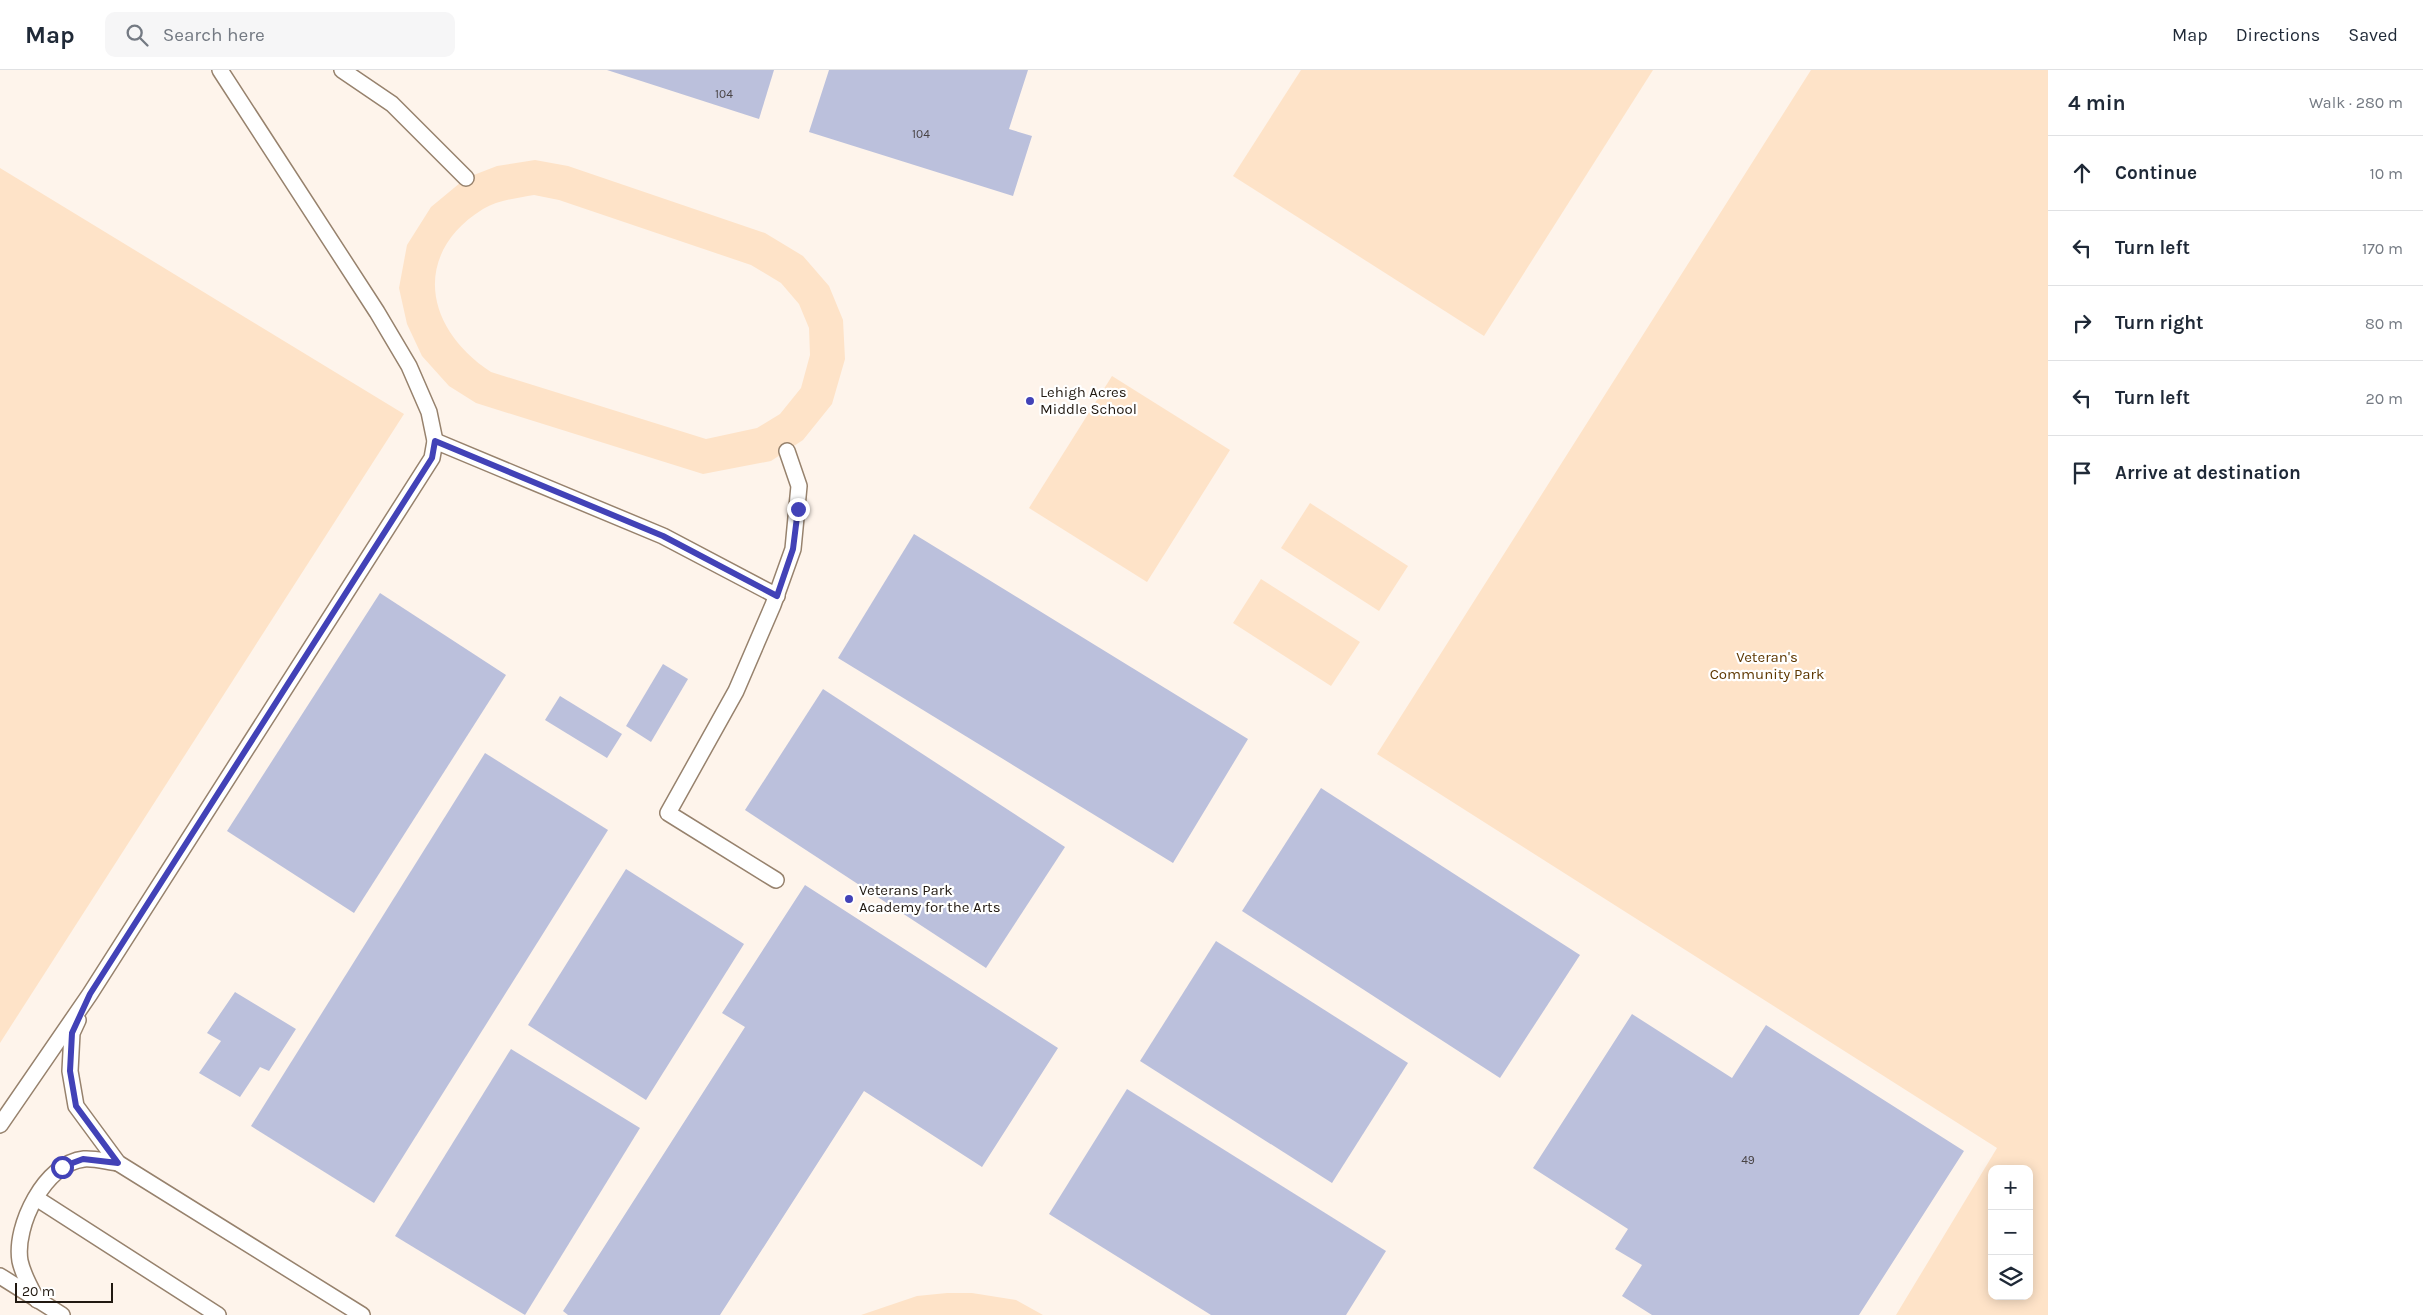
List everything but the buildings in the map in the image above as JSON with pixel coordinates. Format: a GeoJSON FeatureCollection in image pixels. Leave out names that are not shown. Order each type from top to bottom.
{"type":"FeatureCollection","features":[{"type":"Feature","properties":{"kind":"lane"},"geometry":{"type":"LineString","coordinates":[[0,1125],[90,994],[432,458],[435,441],[429,412],[409,366],[377,312],[220,70]]}},
{"type":"Feature","properties":{"kind":"lane"},"geometry":{"type":"LineString","coordinates":[[342,70],[392,104],[466,178]]}},
{"type":"Feature","properties":{"kind":"lane"},"geometry":{"type":"LineString","coordinates":[[435,441],[663,536],[777,596]]}},
{"type":"Feature","properties":{"kind":"lane"},"geometry":{"type":"LineString","coordinates":[[776,880],[668,812],[736,692],[777,596],[793,549],[799,486],[787,451]]}},
{"type":"Feature","properties":{"kind":"lane"},"geometry":{"type":"LineString","coordinates":[[90,994],[72,1033],[70,1071],[76,1106],[118,1163],[362,1315]]}},
{"type":"Feature","properties":{"kind":"lane"},"geometry":{"type":"LineString","coordinates":[[37,1300],[26,1281],[20,1261],[19,1244],[23,1223],[36,1198],[48,1180],[62,1167],[83,1159],[118,1163]]}},
{"type":"Feature","properties":{"kind":"lane"},"geometry":{"type":"LineString","coordinates":[[36,1198],[218,1315]]}},
{"type":"Feature","properties":{"kind":"lane"},"geometry":{"type":"LineString","coordinates":[[0,1276],[62,1315]]}},
{"type":"Feature","properties":{"kind":"green space"},"geometry":{"type":"Polygon","coordinates":[[[1301,70],[1653,70],[1484,336],[1233,176],[1301,70]]]}},
{"type":"Feature","properties":{"kind":"green space","name":"Veteran's Community Park"},"geometry":{"type":"Polygon","coordinates":[[[1811,70],[2048,70],[2048,1315],[1896,1315],[1997,1148],[1377,754],[1811,70]]]}},
{"type":"Feature","properties":{"kind":"green space"},"geometry":{"type":"Polygon","coordinates":[[[535,160],[568,166],[765,233],[803,256],[829,286],[843,320],[845,359],[832,404],[803,440],[771,461],[703,474],[476,403],[449,386],[422,356],[407,324],[399,288],[407,245],[431,207],[466,178],[497,166],[535,160]],[[534,195],[495,203],[483,209],[460,227],[445,247],[436,269],[435,291],[440,313],[452,335],[469,354],[491,372],[706,439],[757,428],[780,414],[801,388],[810,355],[809,328],[799,304],[781,283],[751,265],[559,200],[534,195]]]}},
{"type":"Feature","properties":{"kind":"green space"},"geometry":{"type":"Polygon","coordinates":[[[0,168],[404,414],[0,1043],[0,168]]]}},
{"type":"Feature","properties":{"kind":"green space"},"geometry":{"type":"Polygon","coordinates":[[[1112,376],[1230,450],[1147,582],[1029,508],[1112,376]]]}},
{"type":"Feature","properties":{"kind":"green space"},"geometry":{"type":"Polygon","coordinates":[[[1310,503],[1408,566],[1379,611],[1281,548],[1310,503]]]}},
{"type":"Feature","properties":{"kind":"green space"},"geometry":{"type":"Polygon","coordinates":[[[1261,579],[1360,642],[1331,686],[1233,623],[1261,579]]]}},
{"type":"Feature","properties":{"kind":"green space"},"geometry":{"type":"Polygon","coordinates":[[[972,1293],[1016,1300],[1043,1315],[861,1315],[917,1296],[972,1293]]]}},
{"type":"Feature","properties":{"kind":"place","name":"Lehigh Acres Middle School"},"geometry":{"type":"Point","coordinates":[1030,401]}},
{"type":"Feature","properties":{"kind":"place","name":"Veterans Park Academy for the Arts"},"geometry":{"type":"Point","coordinates":[849,899]}},
{"type":"Feature","properties":{"kind":"route"},"geometry":{"type":"LineString","coordinates":[[62,1167],[83,1159],[118,1163],[76,1106],[70,1071],[72,1033],[90,994],[432,458],[435,441],[663,536],[777,596],[793,549],[798,509]]}}]}
